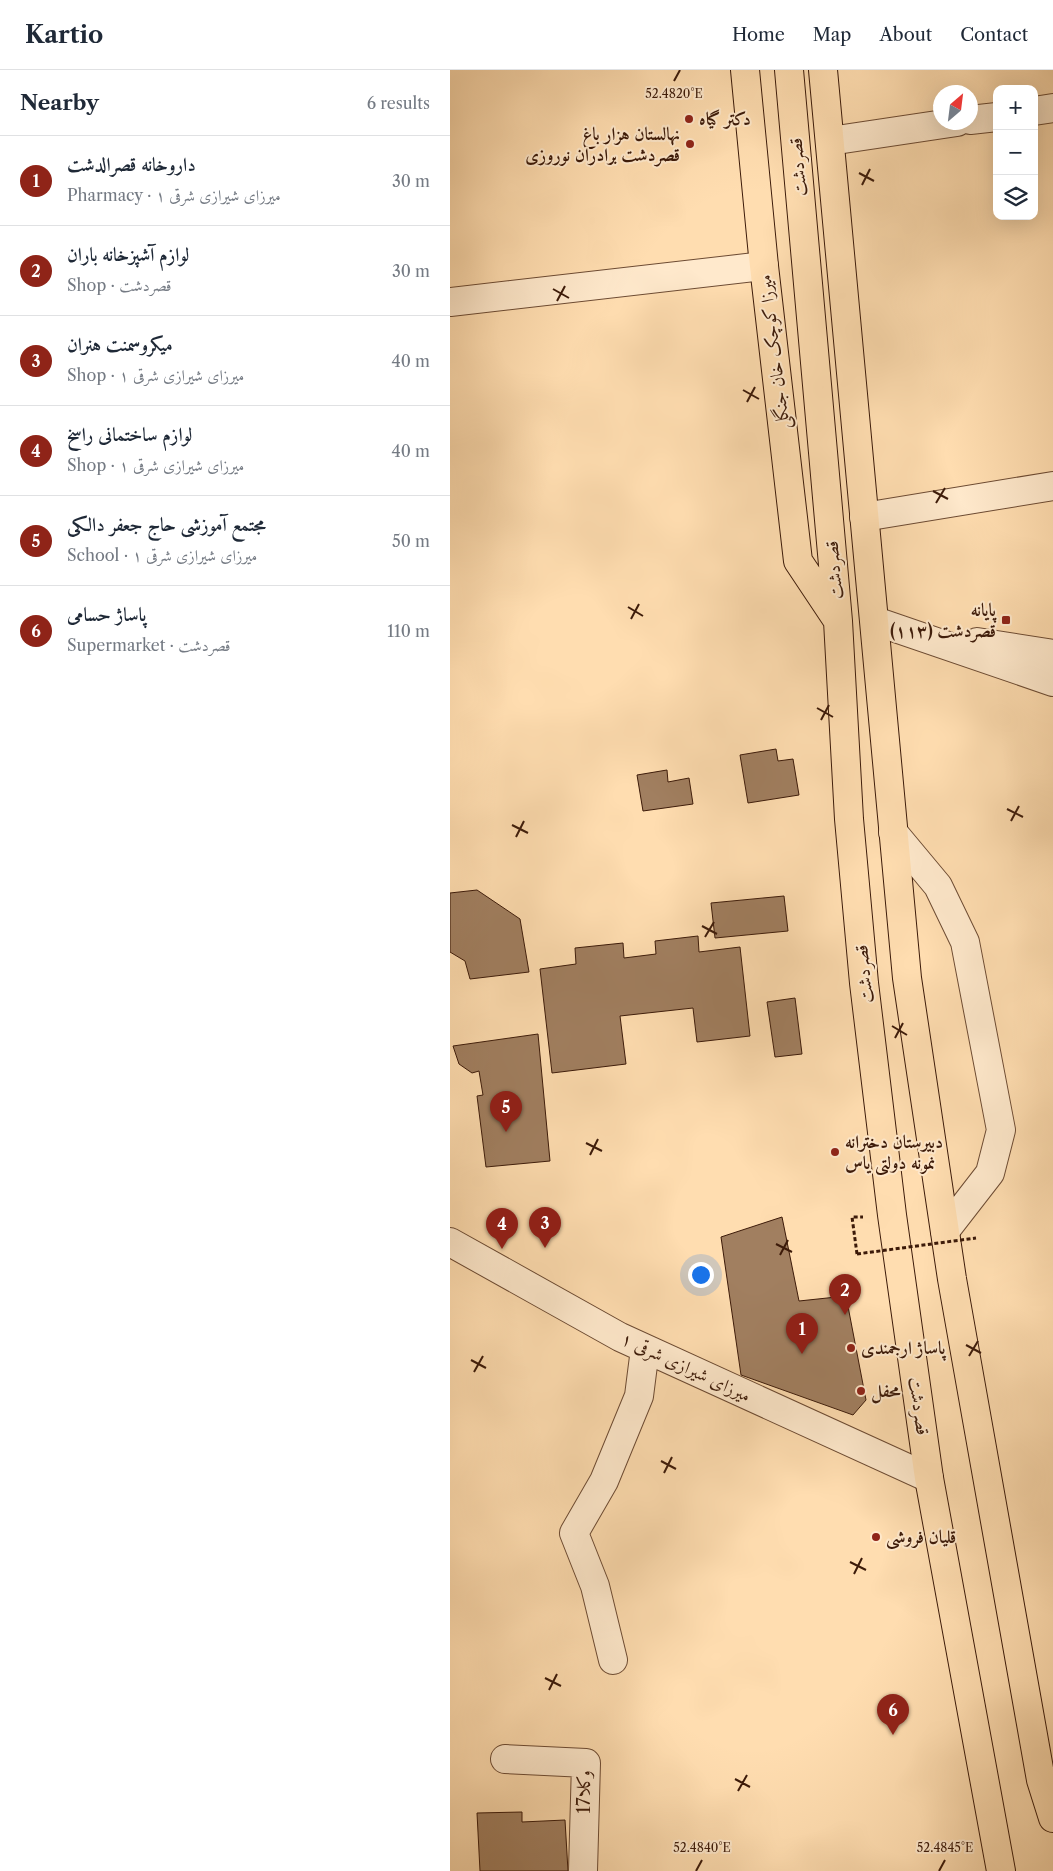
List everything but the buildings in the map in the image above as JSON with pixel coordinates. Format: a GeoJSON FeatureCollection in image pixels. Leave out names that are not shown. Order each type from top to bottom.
{"type":"FeatureCollection","features":[{"type":"Feature","properties":{"kind":"main road","name":"میرزا کوچک خان جنگلی"},"geometry":{"type":"LineString","coordinates":[[745,70],[764,266],[798,561],[838,621]]}},
{"type":"Feature","properties":{"kind":"main road","name":"قصردشت"},"geometry":{"type":"LineString","coordinates":[[789,70],[838,621],[850,818],[864,983],[892,1215],[929,1478],[1001,1871]]}},
{"type":"Feature","properties":{"kind":"main road","name":"قصردشت"},"geometry":{"type":"LineString","coordinates":[[823,70],[907,978],[945,1231],[1041,1780],[1053,1818]]}},
{"type":"Feature","properties":{"kind":"main road"},"geometry":{"type":"LineString","coordinates":[[796,144],[830,141]]}},
{"type":"Feature","properties":{"kind":"main road"},"geometry":{"type":"LineString","coordinates":[[829,519],[864,517]]}},
{"type":"Feature","properties":{"kind":"main road"},"geometry":{"type":"LineString","coordinates":[[838,621],[875,621]]}},
{"type":"Feature","properties":{"kind":"street"},"geometry":{"type":"LineString","coordinates":[[1038,110],[1053,108]]}},
{"type":"Feature","properties":{"kind":"street"},"geometry":{"type":"LineString","coordinates":[[978,119],[993,117]]}},
{"type":"Feature","properties":{"kind":"street"},"geometry":{"type":"LineString","coordinates":[[830,141],[933,126]]}},
{"type":"Feature","properties":{"kind":"street"},"geometry":{"type":"LineString","coordinates":[[450,302],[764,266]]}},
{"type":"Feature","properties":{"kind":"street"},"geometry":{"type":"LineString","coordinates":[[864,517],[1053,486]]}},
{"type":"Feature","properties":{"kind":"street"},"geometry":{"type":"LineString","coordinates":[[875,621],[1000,646],[1053,654]]}},
{"type":"Feature","properties":{"kind":"street"},"geometry":{"type":"LineString","coordinates":[[875,621],[1053,682]]}},
{"type":"Feature","properties":{"kind":"street"},"geometry":{"type":"LineString","coordinates":[[893,832],[938,886],[965,942],[1001,1130],[990,1173],[945,1231]]}},
{"type":"Feature","properties":{"kind":"street","name":"۱ میرزای شیرازی شرقی"},"geometry":{"type":"LineString","coordinates":[[450,1242],[645,1349],[929,1478]]}},
{"type":"Feature","properties":{"kind":"street"},"geometry":{"type":"LineString","coordinates":[[613,1660],[595,1586],[574,1533],[604,1481],[639,1396],[645,1349]]}},
{"type":"Feature","properties":{"kind":"street","name":"17وکلا"},"geometry":{"type":"LineString","coordinates":[[505,1759],[586,1763],[583,1871]]}},
{"type":"Feature","properties":{"kind":"path"},"geometry":{"type":"LineString","coordinates":[[852,1217],[857,1254],[976,1238]]}},
{"type":"Feature","properties":{"kind":"place","name":"دکتر گیاه"},"geometry":{"type":"Point","coordinates":[689,119]}},
{"type":"Feature","properties":{"kind":"place","name":"نهالستان هزار باغ قصردشت برادران نوروزی"},"geometry":{"type":"Point","coordinates":[690,144]}},
{"type":"Feature","properties":{"kind":"place","name":"پایانه قصردشت (۱۱۳)"},"geometry":{"type":"Point","coordinates":[1006,620]}},
{"type":"Feature","properties":{"kind":"place","name":"مجتمع آموزشی حاج جعفر دالکی"},"geometry":{"type":"Point","coordinates":[506,1132]}},
{"type":"Feature","properties":{"kind":"place","name":"دبیرستان دخترانه نمونه دولتی یاس"},"geometry":{"type":"Point","coordinates":[835,1152]}},
{"type":"Feature","properties":{"kind":"place","name":"میکروسمنت هنران"},"geometry":{"type":"Point","coordinates":[545,1248]}},
{"type":"Feature","properties":{"kind":"place","name":"لوازم ساختمانی راسخ"},"geometry":{"type":"Point","coordinates":[502,1249]}},
{"type":"Feature","properties":{"kind":"place","name":"لوازم آشپزخانه باران"},"geometry":{"type":"Point","coordinates":[845,1315]}},
{"type":"Feature","properties":{"kind":"place","name":"پاساژ ارجمندی"},"geometry":{"type":"Point","coordinates":[851,1348]}},
{"type":"Feature","properties":{"kind":"place","name":"داروخانه قصرالدشت"},"geometry":{"type":"Point","coordinates":[802,1354]}},
{"type":"Feature","properties":{"kind":"place","name":"محفل"},"geometry":{"type":"Point","coordinates":[861,1391]}},
{"type":"Feature","properties":{"kind":"place","name":"قلیان فروشی"},"geometry":{"type":"Point","coordinates":[876,1537]}},
{"type":"Feature","properties":{"kind":"place","name":"پاساژ حسامی"},"geometry":{"type":"Point","coordinates":[893,1735]}}]}
